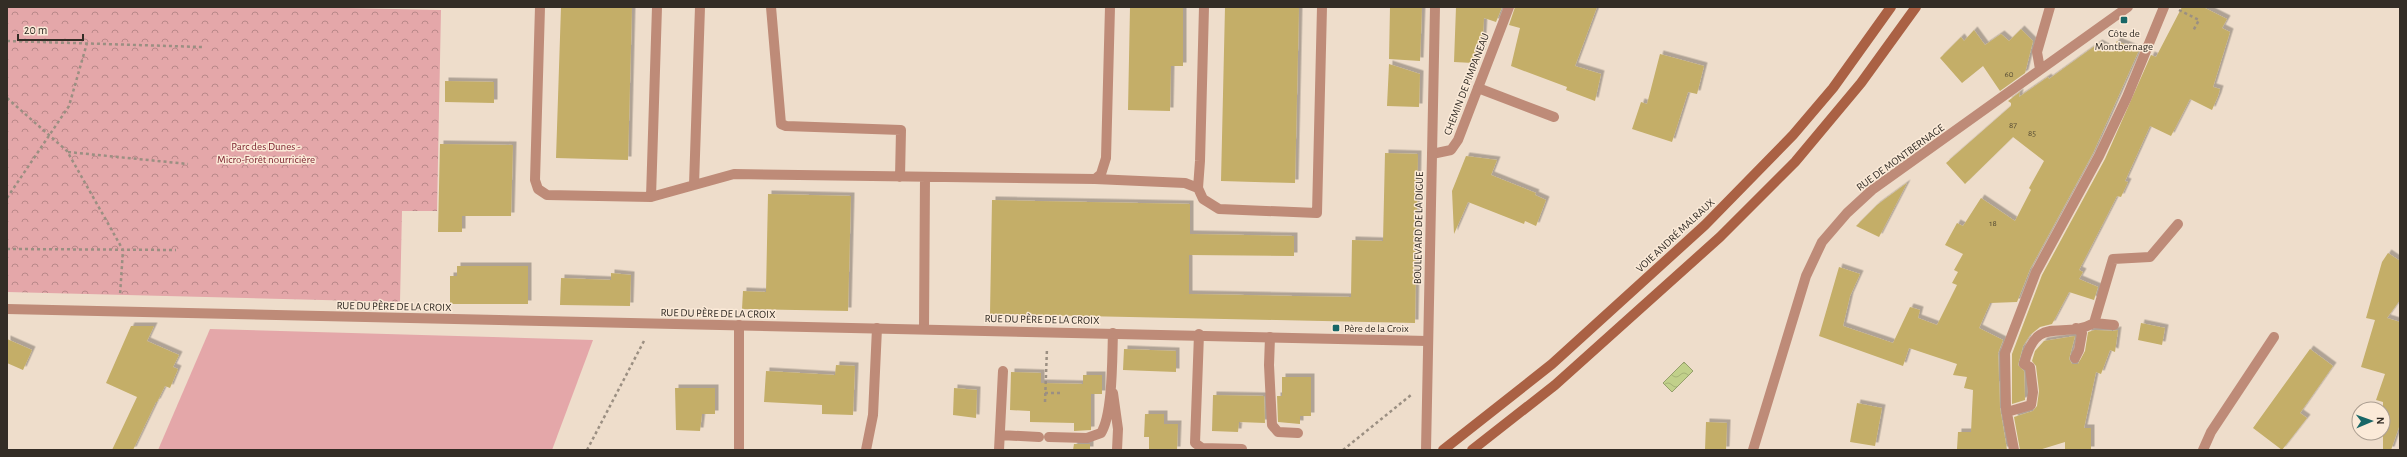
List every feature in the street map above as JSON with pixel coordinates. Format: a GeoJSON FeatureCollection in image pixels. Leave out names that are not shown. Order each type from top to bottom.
{"type":"FeatureCollection","features":[{"type":"Feature","properties":{"kind":"main road","name":"VOIE ANDRÉ MALRAUX"},"geometry":{"type":"LineString","coordinates":[[1443,450],[1552,364],[1705,225],[1793,134],[1833,88],[1891,7]]}},
{"type":"Feature","properties":{"kind":"main road"},"geometry":{"type":"LineString","coordinates":[[1472,450],[1555,385],[1720,237],[1795,162],[1861,83],[1916,7]]}},
{"type":"Feature","properties":{"kind":"street"},"geometry":{"type":"LineString","coordinates":[[540,7],[535,180],[538,189],[547,195],[650,197],[734,174],[925,178],[1095,179],[1185,183],[1198,188]]}},
{"type":"Feature","properties":{"kind":"street"},"geometry":{"type":"LineString","coordinates":[[650,197],[657,7]]}},
{"type":"Feature","properties":{"kind":"street"},"geometry":{"type":"LineString","coordinates":[[694,185],[700,7]]}},
{"type":"Feature","properties":{"kind":"street"},"geometry":{"type":"LineString","coordinates":[[771,7],[781,124],[786,126],[901,130],[900,177]]}},
{"type":"Feature","properties":{"kind":"street"},"geometry":{"type":"LineString","coordinates":[[1095,179],[1103,171],[1106,158],[1110,7]]}},
{"type":"Feature","properties":{"kind":"street"},"geometry":{"type":"LineString","coordinates":[[1204,7],[1198,188],[1203,199],[1219,209],[1317,213],[1322,7]]}},
{"type":"Feature","properties":{"kind":"street","name":"BOULEVARD DE LA DIGUE"},"geometry":{"type":"LineString","coordinates":[[1426,450],[1436,7]]}},
{"type":"Feature","properties":{"kind":"street","name":"CHEMIN DE PIMPANEAU"},"geometry":{"type":"LineString","coordinates":[[1432,154],[1447,152],[1455,146],[1509,7]]}},
{"type":"Feature","properties":{"kind":"street"},"geometry":{"type":"LineString","coordinates":[[2040,69],[2037,52],[2050,7]]}},
{"type":"Feature","properties":{"kind":"street","name":"RUE DE MONTBERNAGE"},"geometry":{"type":"LineString","coordinates":[[1754,450],[1806,276],[1822,242],[1847,213],[1872,190],[2128,7]]}},
{"type":"Feature","properties":{"kind":"street"},"geometry":{"type":"LineString","coordinates":[[2014,450],[2007,412],[2005,353],[2036,272],[2099,156],[2127,98],[2164,7]]}},
{"type":"Feature","properties":{"kind":"street"},"geometry":{"type":"LineString","coordinates":[[1478,88],[1554,117]]}},
{"type":"Feature","properties":{"kind":"street"},"geometry":{"type":"LineString","coordinates":[[924,329],[925,178]]}},
{"type":"Feature","properties":{"kind":"street"},"geometry":{"type":"LineString","coordinates":[[2094,323],[2113,259],[2116,257],[2144,259],[2150,257],[2178,224]]}},
{"type":"Feature","properties":{"kind":"street","name":"RUE DU PÈRE DE LA CROIX"},"geometry":{"type":"LineString","coordinates":[[7,309],[650,324],[1199,334],[1428,341]]}},
{"type":"Feature","properties":{"kind":"street"},"geometry":{"type":"LineString","coordinates":[[2007,412],[2031,405],[2033,392],[2030,367],[2024,364],[2028,347],[2033,340],[2048,332],[2084,328],[2094,323],[2114,325]]}},
{"type":"Feature","properties":{"kind":"street"},"geometry":{"type":"LineString","coordinates":[[739,325],[739,450]]}},
{"type":"Feature","properties":{"kind":"street"},"geometry":{"type":"LineString","coordinates":[[866,450],[872,415],[877,328]]}},
{"type":"Feature","properties":{"kind":"street"},"geometry":{"type":"LineString","coordinates":[[2075,358],[2079,350],[2082,333],[2076,328]]}},
{"type":"Feature","properties":{"kind":"street"},"geometry":{"type":"LineString","coordinates":[[1000,435],[1087,438],[1101,433],[1105,424],[1111,383],[1112,333]]}},
{"type":"Feature","properties":{"kind":"street"},"geometry":{"type":"LineString","coordinates":[[1199,334],[1195,443],[1202,448],[1242,449]]}},
{"type":"Feature","properties":{"kind":"street"},"geometry":{"type":"LineString","coordinates":[[1270,337],[1269,365],[1272,425],[1278,432],[1298,433]]}},
{"type":"Feature","properties":{"kind":"street"},"geometry":{"type":"LineString","coordinates":[[2203,450],[2211,432],[2274,337]]}},
{"type":"Feature","properties":{"kind":"street"},"geometry":{"type":"LineString","coordinates":[[999,450],[1003,371]]}},
{"type":"Feature","properties":{"kind":"street"},"geometry":{"type":"LineString","coordinates":[[1111,383],[1118,429],[1118,450]]}},
{"type":"Feature","properties":{"kind":"path"},"geometry":{"type":"LineString","coordinates":[[7,41],[202,47]]}},
{"type":"Feature","properties":{"kind":"path"},"geometry":{"type":"LineString","coordinates":[[7,198],[69,106],[87,43]]}},
{"type":"Feature","properties":{"kind":"path"},"geometry":{"type":"LineString","coordinates":[[7,98],[67,152],[123,250],[119,312]]}},
{"type":"Feature","properties":{"kind":"path"},"geometry":{"type":"LineString","coordinates":[[67,152],[188,164]]}},
{"type":"Feature","properties":{"kind":"path"},"geometry":{"type":"LineString","coordinates":[[7,249],[176,250]]}},
{"type":"Feature","properties":{"kind":"path"},"geometry":{"type":"LineString","coordinates":[[587,450],[646,337],[650,324]]}},
{"type":"Feature","properties":{"kind":"path"},"geometry":{"type":"LineString","coordinates":[[1045,402],[1047,332]]}},
{"type":"Feature","properties":{"kind":"path"},"geometry":{"type":"LineString","coordinates":[[1045,393],[1063,393]]}},
{"type":"Feature","properties":{"kind":"path"},"geometry":{"type":"LineString","coordinates":[[1343,450],[1413,393]]}},
{"type":"Feature","properties":{"kind":"green space","name":"Parc des Dunes - Micro-Forêt nourricière"},"geometry":{"type":"Polygon","coordinates":[[[7,7],[301,7],[441,10],[437,211],[402,211],[400,302],[7,292],[7,7]]]}},
{"type":"Feature","properties":{"kind":"green space"},"geometry":{"type":"Polygon","coordinates":[[[210,329],[593,340],[552,450],[158,450],[210,329]]]}},
{"type":"Feature","properties":{"kind":"water"},"geometry":{"type":"Polygon","coordinates":[[[1684,362],[1693,371],[1672,392],[1663,383],[1684,362]]]}},
{"type":"Feature","properties":{"kind":"building"},"geometry":{"type":"Polygon","coordinates":[[[561,7],[632,7],[628,160],[556,158],[561,7]]]}},
{"type":"Feature","properties":{"kind":"building"},"geometry":{"type":"Polygon","coordinates":[[[1130,7],[1183,7],[1183,66],[1171,66],[1170,111],[1128,110],[1130,7]]]}},
{"type":"Feature","properties":{"kind":"building"},"geometry":{"type":"Polygon","coordinates":[[[1225,7],[1299,7],[1295,183],[1221,181],[1225,7]]]}},
{"type":"Feature","properties":{"kind":"building"},"geometry":{"type":"Polygon","coordinates":[[[1390,7],[1422,7],[1420,61],[1389,59],[1390,7]]]}},
{"type":"Feature","properties":{"kind":"building"},"geometry":{"type":"Polygon","coordinates":[[[1456,7],[1502,7],[1496,22],[1484,18],[1482,53],[1474,53],[1473,63],[1454,62],[1456,7]]]}},
{"type":"Feature","properties":{"kind":"building"},"geometry":{"type":"Polygon","coordinates":[[[1515,7],[1597,7],[1575,66],[1601,74],[1595,101],[1566,90],[1567,87],[1511,66],[1520,28],[1509,25],[1515,7]]]}},
{"type":"Feature","properties":{"kind":"building"},"geometry":{"type":"Polygon","coordinates":[[[2182,7],[2203,7],[2227,19],[2222,28],[2230,32],[2213,87],[2220,89],[2218,96],[2212,110],[2190,99],[2171,136],[2150,126],[2125,181],[2128,182],[2121,197],[2117,196],[2079,270],[2083,272],[2079,279],[2098,287],[2094,300],[2069,292],[2052,324],[2040,327],[2030,335],[2023,346],[2018,365],[2024,371],[2025,400],[2012,404],[2012,354],[2042,275],[2105,159],[2151,55],[2156,57],[2182,7]]]}},
{"type":"Feature","properties":{"kind":"building"},"geometry":{"type":"Polygon","coordinates":[[[2021,29],[2033,41],[2025,73],[2000,91],[1983,66],[1962,83],[1940,58],[1961,37],[1964,41],[1974,30],[1985,45],[2001,34],[2009,41],[2021,29]]]}},
{"type":"Feature","properties":{"kind":"building"},"geometry":{"type":"Polygon","coordinates":[[[2117,41],[2139,50],[2093,153],[2030,269],[2017,302],[1990,303],[1979,328],[2003,340],[1998,353],[2000,408],[2007,450],[1957,449],[1958,432],[1971,432],[1973,390],[1964,388],[1967,377],[1953,375],[1957,364],[1909,348],[1903,366],[1819,336],[1839,267],[1860,274],[1850,296],[1843,326],[1893,343],[1910,307],[1920,310],[1918,318],[1937,325],[1957,285],[1952,283],[1958,272],[1954,270],[1963,254],[1945,245],[1957,223],[1963,226],[1981,198],[2015,221],[2031,190],[2029,188],[2044,161],[2013,137],[1965,184],[1946,163],[2011,106],[2011,103],[2008,101],[2020,92],[2019,97],[2048,77],[2049,79],[2099,43],[2111,50],[2117,41]]]}},
{"type":"Feature","properties":{"kind":"building"},"geometry":{"type":"Polygon","coordinates":[[[1660,54],[1704,66],[1697,94],[1688,92],[1672,142],[1632,129],[1641,102],[1647,104],[1660,54]]]}},
{"type":"Feature","properties":{"kind":"building"},"geometry":{"type":"Polygon","coordinates":[[[1389,64],[1420,74],[1419,107],[1387,106],[1389,64]]]}},
{"type":"Feature","properties":{"kind":"building"},"geometry":{"type":"Polygon","coordinates":[[[445,81],[494,82],[494,103],[445,102],[445,81]]]}},
{"type":"Feature","properties":{"kind":"building"},"geometry":{"type":"Polygon","coordinates":[[[440,144],[513,145],[511,216],[462,216],[462,232],[438,232],[440,144]]]}},
{"type":"Feature","properties":{"kind":"building"},"geometry":{"type":"Polygon","coordinates":[[[1385,153],[1418,154],[1415,323],[990,314],[992,200],[1190,204],[1190,234],[1294,236],[1294,256],[1189,255],[1189,294],[1351,297],[1352,240],[1383,241],[1385,153]]]}},
{"type":"Feature","properties":{"kind":"building"},"geometry":{"type":"Polygon","coordinates":[[[1466,156],[1497,160],[1491,175],[1536,193],[1535,195],[1546,200],[1536,226],[1525,221],[1524,224],[1468,202],[1454,234],[1452,191],[1466,156]]]}},
{"type":"Feature","properties":{"kind":"building"},"geometry":{"type":"Polygon","coordinates":[[[1907,183],[1879,237],[1856,226],[1877,205],[1907,183]]]}},
{"type":"Feature","properties":{"kind":"building"},"geometry":{"type":"Polygon","coordinates":[[[768,194],[851,196],[848,311],[742,309],[743,291],[766,292],[768,194]]]}},
{"type":"Feature","properties":{"kind":"building"},"geometry":{"type":"Polygon","coordinates":[[[2388,253],[2400,261],[2400,300],[2387,318],[2400,322],[2400,424],[2391,450],[2383,450],[2383,441],[2391,441],[2391,401],[2376,400],[2385,374],[2361,367],[2375,320],[2366,318],[2382,262],[2388,253]]]}},
{"type":"Feature","properties":{"kind":"building"},"geometry":{"type":"Polygon","coordinates":[[[457,266],[528,266],[528,304],[450,304],[450,276],[457,276],[457,266]]]}},
{"type":"Feature","properties":{"kind":"building"},"geometry":{"type":"Polygon","coordinates":[[[611,273],[631,275],[630,306],[560,305],[561,278],[611,280],[611,273]]]}},
{"type":"Feature","properties":{"kind":"building"},"geometry":{"type":"Polygon","coordinates":[[[2141,323],[2165,328],[2162,345],[2138,340],[2141,323]]]}},
{"type":"Feature","properties":{"kind":"building"},"geometry":{"type":"Polygon","coordinates":[[[131,326],[154,326],[147,341],[179,355],[173,367],[178,369],[170,388],[165,386],[156,402],[133,450],[112,450],[137,397],[106,383],[131,326]]]}},
{"type":"Feature","properties":{"kind":"building"},"geometry":{"type":"Polygon","coordinates":[[[2095,330],[2118,330],[2115,352],[2110,350],[2101,374],[2096,372],[2084,428],[2091,428],[2091,450],[2065,450],[2065,442],[2039,450],[2020,450],[2014,417],[2033,411],[2037,406],[2039,391],[2036,366],[2032,361],[2035,351],[2044,341],[2075,336],[2069,359],[2072,364],[2078,364],[2085,351],[2088,332],[2095,330]]]}},
{"type":"Feature","properties":{"kind":"building"},"geometry":{"type":"Polygon","coordinates":[[[7,339],[32,350],[23,370],[7,363],[7,339]]]}},
{"type":"Feature","properties":{"kind":"building"},"geometry":{"type":"Polygon","coordinates":[[[1124,349],[1176,351],[1176,372],[1123,370],[1124,349]]]}},
{"type":"Feature","properties":{"kind":"building"},"geometry":{"type":"Polygon","coordinates":[[[2310,349],[2333,366],[2300,413],[2307,418],[2282,450],[2253,428],[2310,349]]]}},
{"type":"Feature","properties":{"kind":"building"},"geometry":{"type":"Polygon","coordinates":[[[836,365],[855,366],[853,415],[822,414],[822,405],[764,402],[766,371],[835,375],[836,365]]]}},
{"type":"Feature","properties":{"kind":"building"},"geometry":{"type":"Polygon","coordinates":[[[1011,372],[1041,373],[1041,383],[1083,384],[1083,375],[1102,375],[1102,394],[1091,394],[1091,430],[1074,431],[1074,423],[1030,422],[1030,411],[1010,410],[1011,372]]]}},
{"type":"Feature","properties":{"kind":"building"},"geometry":{"type":"Polygon","coordinates":[[[1282,377],[1311,377],[1311,416],[1300,416],[1300,424],[1278,422],[1277,396],[1282,396],[1282,377]]]}},
{"type":"Feature","properties":{"kind":"building"},"geometry":{"type":"Polygon","coordinates":[[[675,388],[715,388],[715,414],[702,414],[700,431],[676,430],[675,388]]]}},
{"type":"Feature","properties":{"kind":"building"},"geometry":{"type":"Polygon","coordinates":[[[954,388],[977,390],[976,418],[953,415],[954,388]]]}},
{"type":"Feature","properties":{"kind":"building"},"geometry":{"type":"Polygon","coordinates":[[[1213,395],[1264,396],[1265,423],[1239,422],[1238,432],[1212,431],[1213,395]]]}},
{"type":"Feature","properties":{"kind":"building"},"geometry":{"type":"Polygon","coordinates":[[[1857,403],[1882,408],[1875,446],[1850,442],[1857,403]]]}},
{"type":"Feature","properties":{"kind":"building"},"geometry":{"type":"Polygon","coordinates":[[[1145,414],[1164,414],[1164,424],[1178,424],[1177,450],[1149,450],[1149,437],[1144,437],[1145,414]]]}},
{"type":"Feature","properties":{"kind":"building"},"geometry":{"type":"Polygon","coordinates":[[[1706,422],[1727,423],[1726,450],[1705,450],[1706,422]]]}},
{"type":"Feature","properties":{"kind":"building"},"geometry":{"type":"Polygon","coordinates":[[[1074,444],[1090,444],[1090,450],[1073,450],[1074,444]]]}},
{"type":"Feature","properties":{"kind":"place","name":"Côte de Montbernage"},"geometry":{"type":"Point","coordinates":[2124,20]}},
{"type":"Feature","properties":{"kind":"place","name":"Père de la Croix"},"geometry":{"type":"Point","coordinates":[1336,328]}}]}
